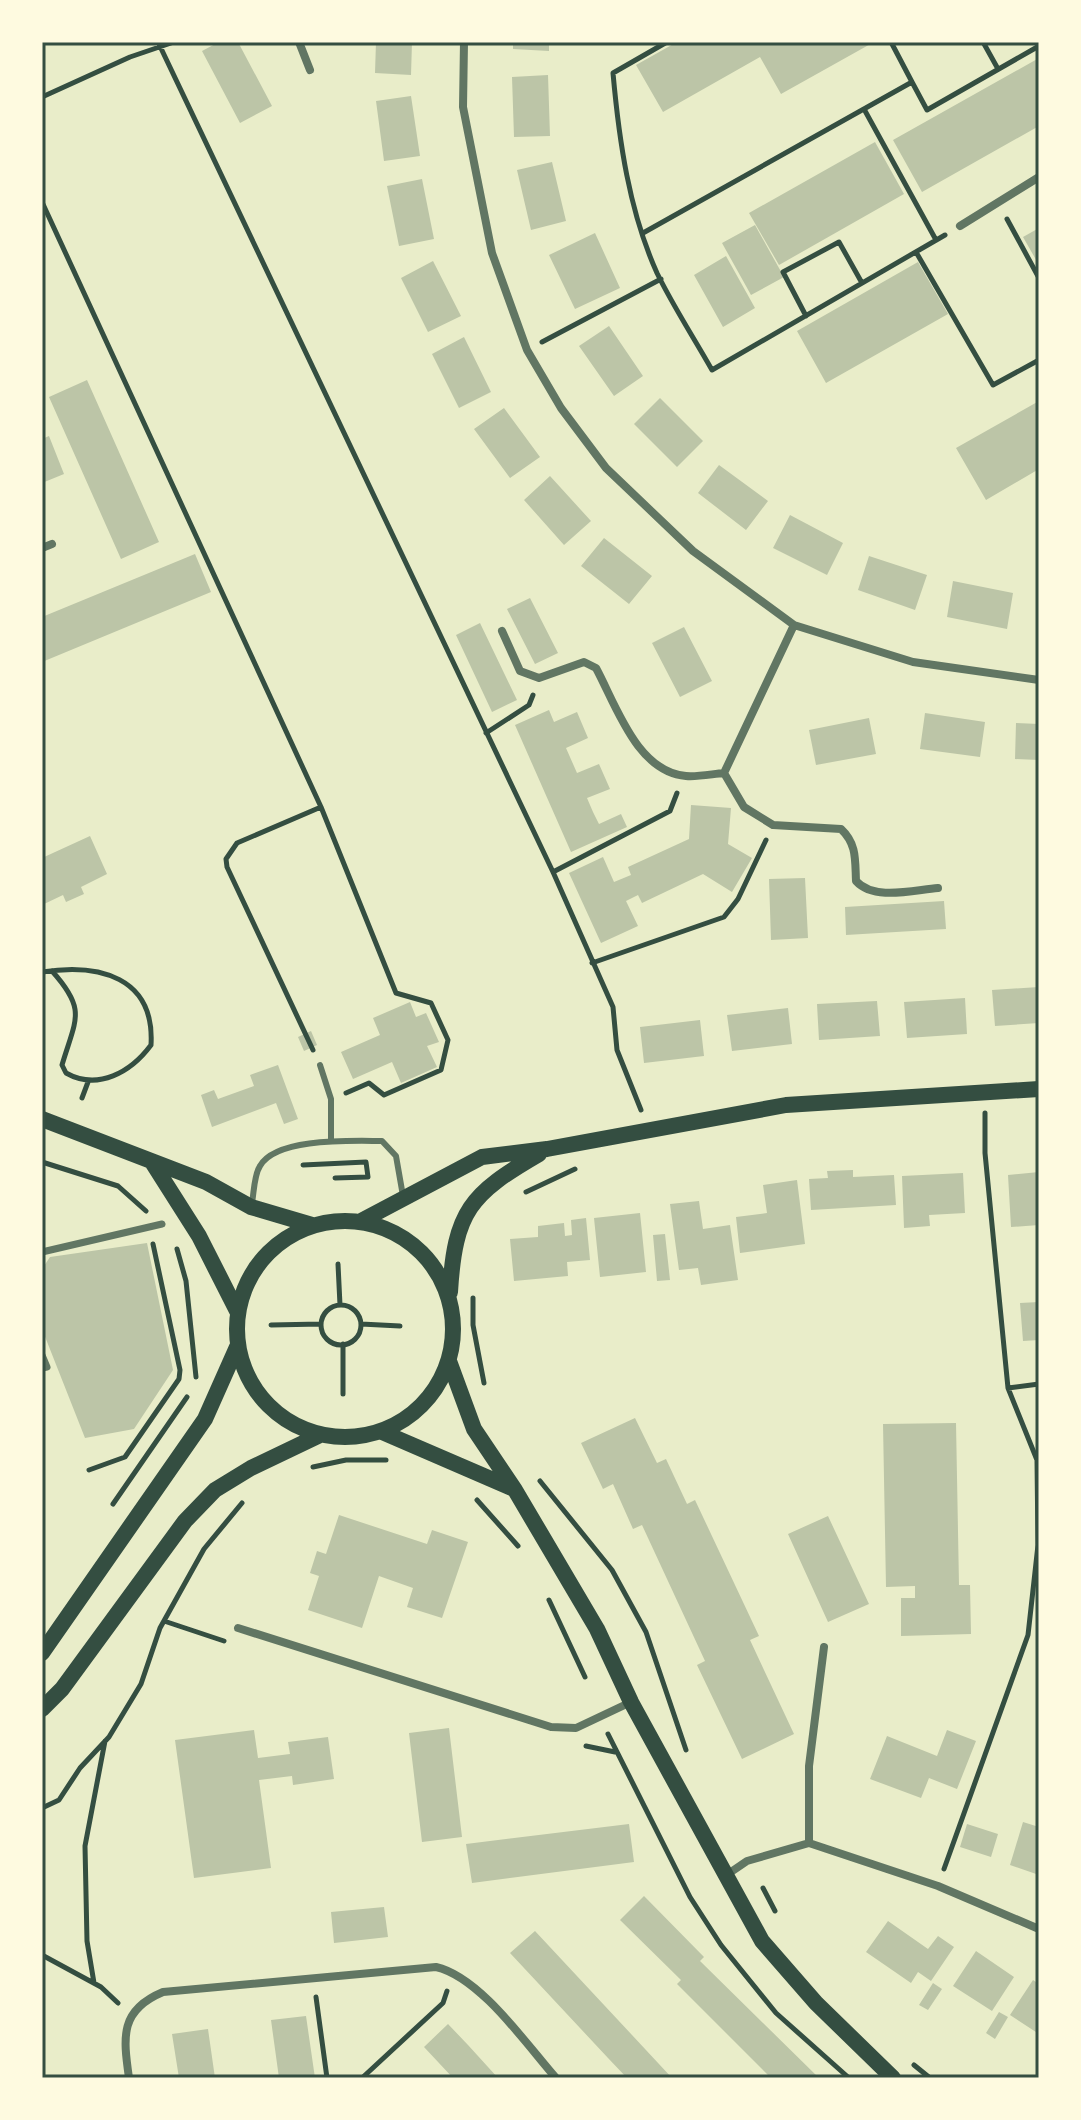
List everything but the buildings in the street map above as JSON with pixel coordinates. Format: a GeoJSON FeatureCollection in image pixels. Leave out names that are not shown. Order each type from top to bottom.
{"type":"FeatureCollection","features":[{"type":"Feature","properties":{"kind":"main road"},"geometry":{"type":"LineString","coordinates":[[361,1221],[403,1196],[482,1157],[547,1149],[786,1105],[1039,1089]]}},
{"type":"Feature","properties":{"kind":"main road"},"geometry":{"type":"LineString","coordinates":[[42,1119],[206,1182],[251,1207],[312,1225],[361,1221],[397,1234],[418,1249],[441,1279],[449,1297]]}},
{"type":"Feature","properties":{"kind":"main road"},"geometry":{"type":"LineString","coordinates":[[312,1225],[284,1239],[256,1265],[237,1311],[237,1347],[243,1368],[262,1401],[285,1420],[320,1435],[345,1438],[382,1432],[428,1400],[449,1361],[453,1335],[449,1297],[452,1253],[464,1213],[492,1181],[547,1149]]}},
{"type":"Feature","properties":{"kind":"main road"},"geometry":{"type":"LineString","coordinates":[[152,1162],[199,1236],[237,1311]]}},
{"type":"Feature","properties":{"kind":"main road"},"geometry":{"type":"LineString","coordinates":[[42,1653],[205,1419],[237,1347]]}},
{"type":"Feature","properties":{"kind":"main road"},"geometry":{"type":"LineString","coordinates":[[449,1361],[474,1429],[515,1490],[597,1629],[631,1702],[762,1941],[816,2003],[891,2077]]}},
{"type":"Feature","properties":{"kind":"main road"},"geometry":{"type":"LineString","coordinates":[[382,1432],[515,1490]]}},
{"type":"Feature","properties":{"kind":"main road"},"geometry":{"type":"LineString","coordinates":[[42,1709],[62,1689],[185,1521],[215,1490],[251,1468],[320,1435]]}},
{"type":"Feature","properties":{"kind":"street"},"geometry":{"type":"LineString","coordinates":[[299,42],[310,70]]}},
{"type":"Feature","properties":{"kind":"street"},"geometry":{"type":"LineString","coordinates":[[464,42],[463,107],[489,239],[527,350],[561,408],[606,468],[693,551],[794,625],[913,662],[1039,680]]}},
{"type":"Feature","properties":{"kind":"street"},"geometry":{"type":"LineString","coordinates":[[960,226],[1039,177]]}},
{"type":"Feature","properties":{"kind":"street"},"geometry":{"type":"LineString","coordinates":[[42,548],[52,544]]}},
{"type":"Feature","properties":{"kind":"street"},"geometry":{"type":"LineString","coordinates":[[724,773],[794,625]]}},
{"type":"Feature","properties":{"kind":"street"},"geometry":{"type":"LineString","coordinates":[[502,631],[520,671],[539,678],[584,662],[596,668],[643,754],[659,768],[685,776],[724,773]]}},
{"type":"Feature","properties":{"kind":"street"},"geometry":{"type":"LineString","coordinates":[[724,773],[744,807],[773,825],[841,829],[855,850],[856,881],[862,888],[876,893],[938,888]]}},
{"type":"Feature","properties":{"kind":"street"},"geometry":{"type":"LineString","coordinates":[[42,1252],[162,1224]]}},
{"type":"Feature","properties":{"kind":"street"},"geometry":{"type":"LineString","coordinates":[[42,1355],[47,1367],[42,1368]]}},
{"type":"Feature","properties":{"kind":"street"},"geometry":{"type":"LineString","coordinates":[[238,1628],[551,1727],[576,1728],[631,1702]]}},
{"type":"Feature","properties":{"kind":"street"},"geometry":{"type":"LineString","coordinates":[[809,1843],[809,1766],[824,1647]]}},
{"type":"Feature","properties":{"kind":"street"},"geometry":{"type":"LineString","coordinates":[[724,1876],[747,1861],[809,1843],[938,1886],[1039,1929]]}},
{"type":"Feature","properties":{"kind":"street"},"geometry":{"type":"LineString","coordinates":[[129,2078],[124,2046],[130,2014],[145,1999],[163,1992],[436,1967],[455,1971],[472,1984],[556,2078]]}},
{"type":"Feature","properties":{"kind":"lane"},"geometry":{"type":"LineString","coordinates":[[320,1065],[331,1099],[331,1140]]}},
{"type":"Feature","properties":{"kind":"lane"},"geometry":{"type":"LineString","coordinates":[[251,1207],[259,1166],[269,1156],[331,1140],[382,1141],[396,1156],[403,1196]]}},
{"type":"Feature","properties":{"kind":"path"},"geometry":{"type":"LineString","coordinates":[[42,97],[159,44],[174,42]]}},
{"type":"Feature","properties":{"kind":"path"},"geometry":{"type":"LineString","coordinates":[[667,42],[613,73],[628,182],[643,233],[661,279],[712,370],[960,226]]}},
{"type":"Feature","properties":{"kind":"path"},"geometry":{"type":"LineString","coordinates":[[891,42],[927,110],[1039,46]]}},
{"type":"Feature","properties":{"kind":"path"},"geometry":{"type":"LineString","coordinates":[[983,42],[998,69]]}},
{"type":"Feature","properties":{"kind":"path"},"geometry":{"type":"LineString","coordinates":[[159,44],[553,872],[613,1007],[617,1050],[649,1128]]}},
{"type":"Feature","properties":{"kind":"path"},"geometry":{"type":"LineString","coordinates":[[643,233],[912,82]]}},
{"type":"Feature","properties":{"kind":"path"},"geometry":{"type":"LineString","coordinates":[[864,109],[936,240]]}},
{"type":"Feature","properties":{"kind":"path"},"geometry":{"type":"LineString","coordinates":[[42,202],[321,807],[396,993],[431,1003],[448,1040],[441,1070],[384,1095],[369,1083],[331,1099]]}},
{"type":"Feature","properties":{"kind":"path"},"geometry":{"type":"LineString","coordinates":[[998,202],[1039,278]]}},
{"type":"Feature","properties":{"kind":"path"},"geometry":{"type":"LineString","coordinates":[[806,316],[783,272],[839,242],[862,283]]}},
{"type":"Feature","properties":{"kind":"path"},"geometry":{"type":"LineString","coordinates":[[916,252],[993,385],[1039,360]]}},
{"type":"Feature","properties":{"kind":"path"},"geometry":{"type":"LineString","coordinates":[[527,350],[661,279]]}},
{"type":"Feature","properties":{"kind":"path"},"geometry":{"type":"LineString","coordinates":[[486,733],[529,705],[539,678]]}},
{"type":"Feature","properties":{"kind":"path"},"geometry":{"type":"LineString","coordinates":[[553,872],[670,811],[685,776]]}},
{"type":"Feature","properties":{"kind":"path"},"geometry":{"type":"LineString","coordinates":[[320,1065],[227,867],[226,859],[237,843],[321,807]]}},
{"type":"Feature","properties":{"kind":"path"},"geometry":{"type":"LineString","coordinates":[[592,963],[724,917],[738,899],[773,825]]}},
{"type":"Feature","properties":{"kind":"path"},"geometry":{"type":"LineString","coordinates":[[42,972],[71,967],[107,974],[131,987],[145,1001],[150,1015],[151,1045],[143,1056],[104,1080],[88,1082],[66,1073],[62,1065],[76,1018],[76,1003],[52,971]]}},
{"type":"Feature","properties":{"kind":"path"},"geometry":{"type":"LineString","coordinates":[[82,1098],[88,1082]]}},
{"type":"Feature","properties":{"kind":"path"},"geometry":{"type":"LineString","coordinates":[[938,1886],[1028,1635],[1038,1545],[1037,1460],[1008,1388],[985,1153],[984,1092]]}},
{"type":"Feature","properties":{"kind":"path"},"geometry":{"type":"LineString","coordinates":[[294,1148],[304,1166],[366,1162],[368,1177],[335,1178]]}},
{"type":"Feature","properties":{"kind":"path"},"geometry":{"type":"LineString","coordinates":[[42,1162],[118,1186],[162,1224],[177,1250],[186,1281],[196,1379],[105,1516]]}},
{"type":"Feature","properties":{"kind":"path"},"geometry":{"type":"LineString","coordinates":[[518,1195],[588,1164]]}},
{"type":"Feature","properties":{"kind":"path"},"geometry":{"type":"LineString","coordinates":[[89,1470],[125,1457],[179,1379],[180,1370],[150,1227]]}},
{"type":"Feature","properties":{"kind":"path"},"geometry":{"type":"LineString","coordinates":[[338,1264],[340,1305]]}},
{"type":"Feature","properties":{"kind":"path"},"geometry":{"type":"LineString","coordinates":[[473,1284],[473,1325],[485,1386]]}},
{"type":"Feature","properties":{"kind":"path"},"geometry":{"type":"LineString","coordinates":[[340,1305],[352,1308],[361,1324],[358,1335],[343,1344],[325,1336],[321,1324],[325,1313],[340,1305]]}},
{"type":"Feature","properties":{"kind":"path"},"geometry":{"type":"LineString","coordinates":[[271,1325],[321,1324]]}},
{"type":"Feature","properties":{"kind":"path"},"geometry":{"type":"LineString","coordinates":[[361,1324],[400,1326]]}},
{"type":"Feature","properties":{"kind":"path"},"geometry":{"type":"LineString","coordinates":[[343,1344],[343,1394]]}},
{"type":"Feature","properties":{"kind":"path"},"geometry":{"type":"LineString","coordinates":[[1008,1388],[1039,1384]]}},
{"type":"Feature","properties":{"kind":"path"},"geometry":{"type":"LineString","coordinates":[[301,1469],[346,1460],[391,1460]]}},
{"type":"Feature","properties":{"kind":"path"},"geometry":{"type":"LineString","coordinates":[[535,1475],[619,1582],[646,1632],[689,1758]]}},
{"type":"Feature","properties":{"kind":"path"},"geometry":{"type":"LineString","coordinates":[[468,1494],[524,1553]]}},
{"type":"Feature","properties":{"kind":"path"},"geometry":{"type":"LineString","coordinates":[[42,1808],[59,1800],[80,1768],[105,1740],[141,1684],[164,1621],[204,1549],[247,1496]]}},
{"type":"Feature","properties":{"kind":"path"},"geometry":{"type":"LineString","coordinates":[[546,1594],[585,1677]]}},
{"type":"Feature","properties":{"kind":"path"},"geometry":{"type":"LineString","coordinates":[[164,1621],[239,1646]]}},
{"type":"Feature","properties":{"kind":"path"},"geometry":{"type":"LineString","coordinates":[[1028,1635],[1039,1636]]}},
{"type":"Feature","properties":{"kind":"path"},"geometry":{"type":"LineString","coordinates":[[608,1733],[690,1897],[721,1945],[776,2013],[849,2078]]}},
{"type":"Feature","properties":{"kind":"path"},"geometry":{"type":"LineString","coordinates":[[94,1983],[87,1941],[85,1846],[105,1740]]}},
{"type":"Feature","properties":{"kind":"path"},"geometry":{"type":"LineString","coordinates":[[580,1744],[616,1753]]}},
{"type":"Feature","properties":{"kind":"path"},"geometry":{"type":"LineString","coordinates":[[42,1955],[94,1983],[130,2014]]}},
{"type":"Feature","properties":{"kind":"path"},"geometry":{"type":"LineString","coordinates":[[362,2078],[443,2003],[455,1971]]}},
{"type":"Feature","properties":{"kind":"path"},"geometry":{"type":"LineString","coordinates":[[314,1976],[327,2078]]}}]}
